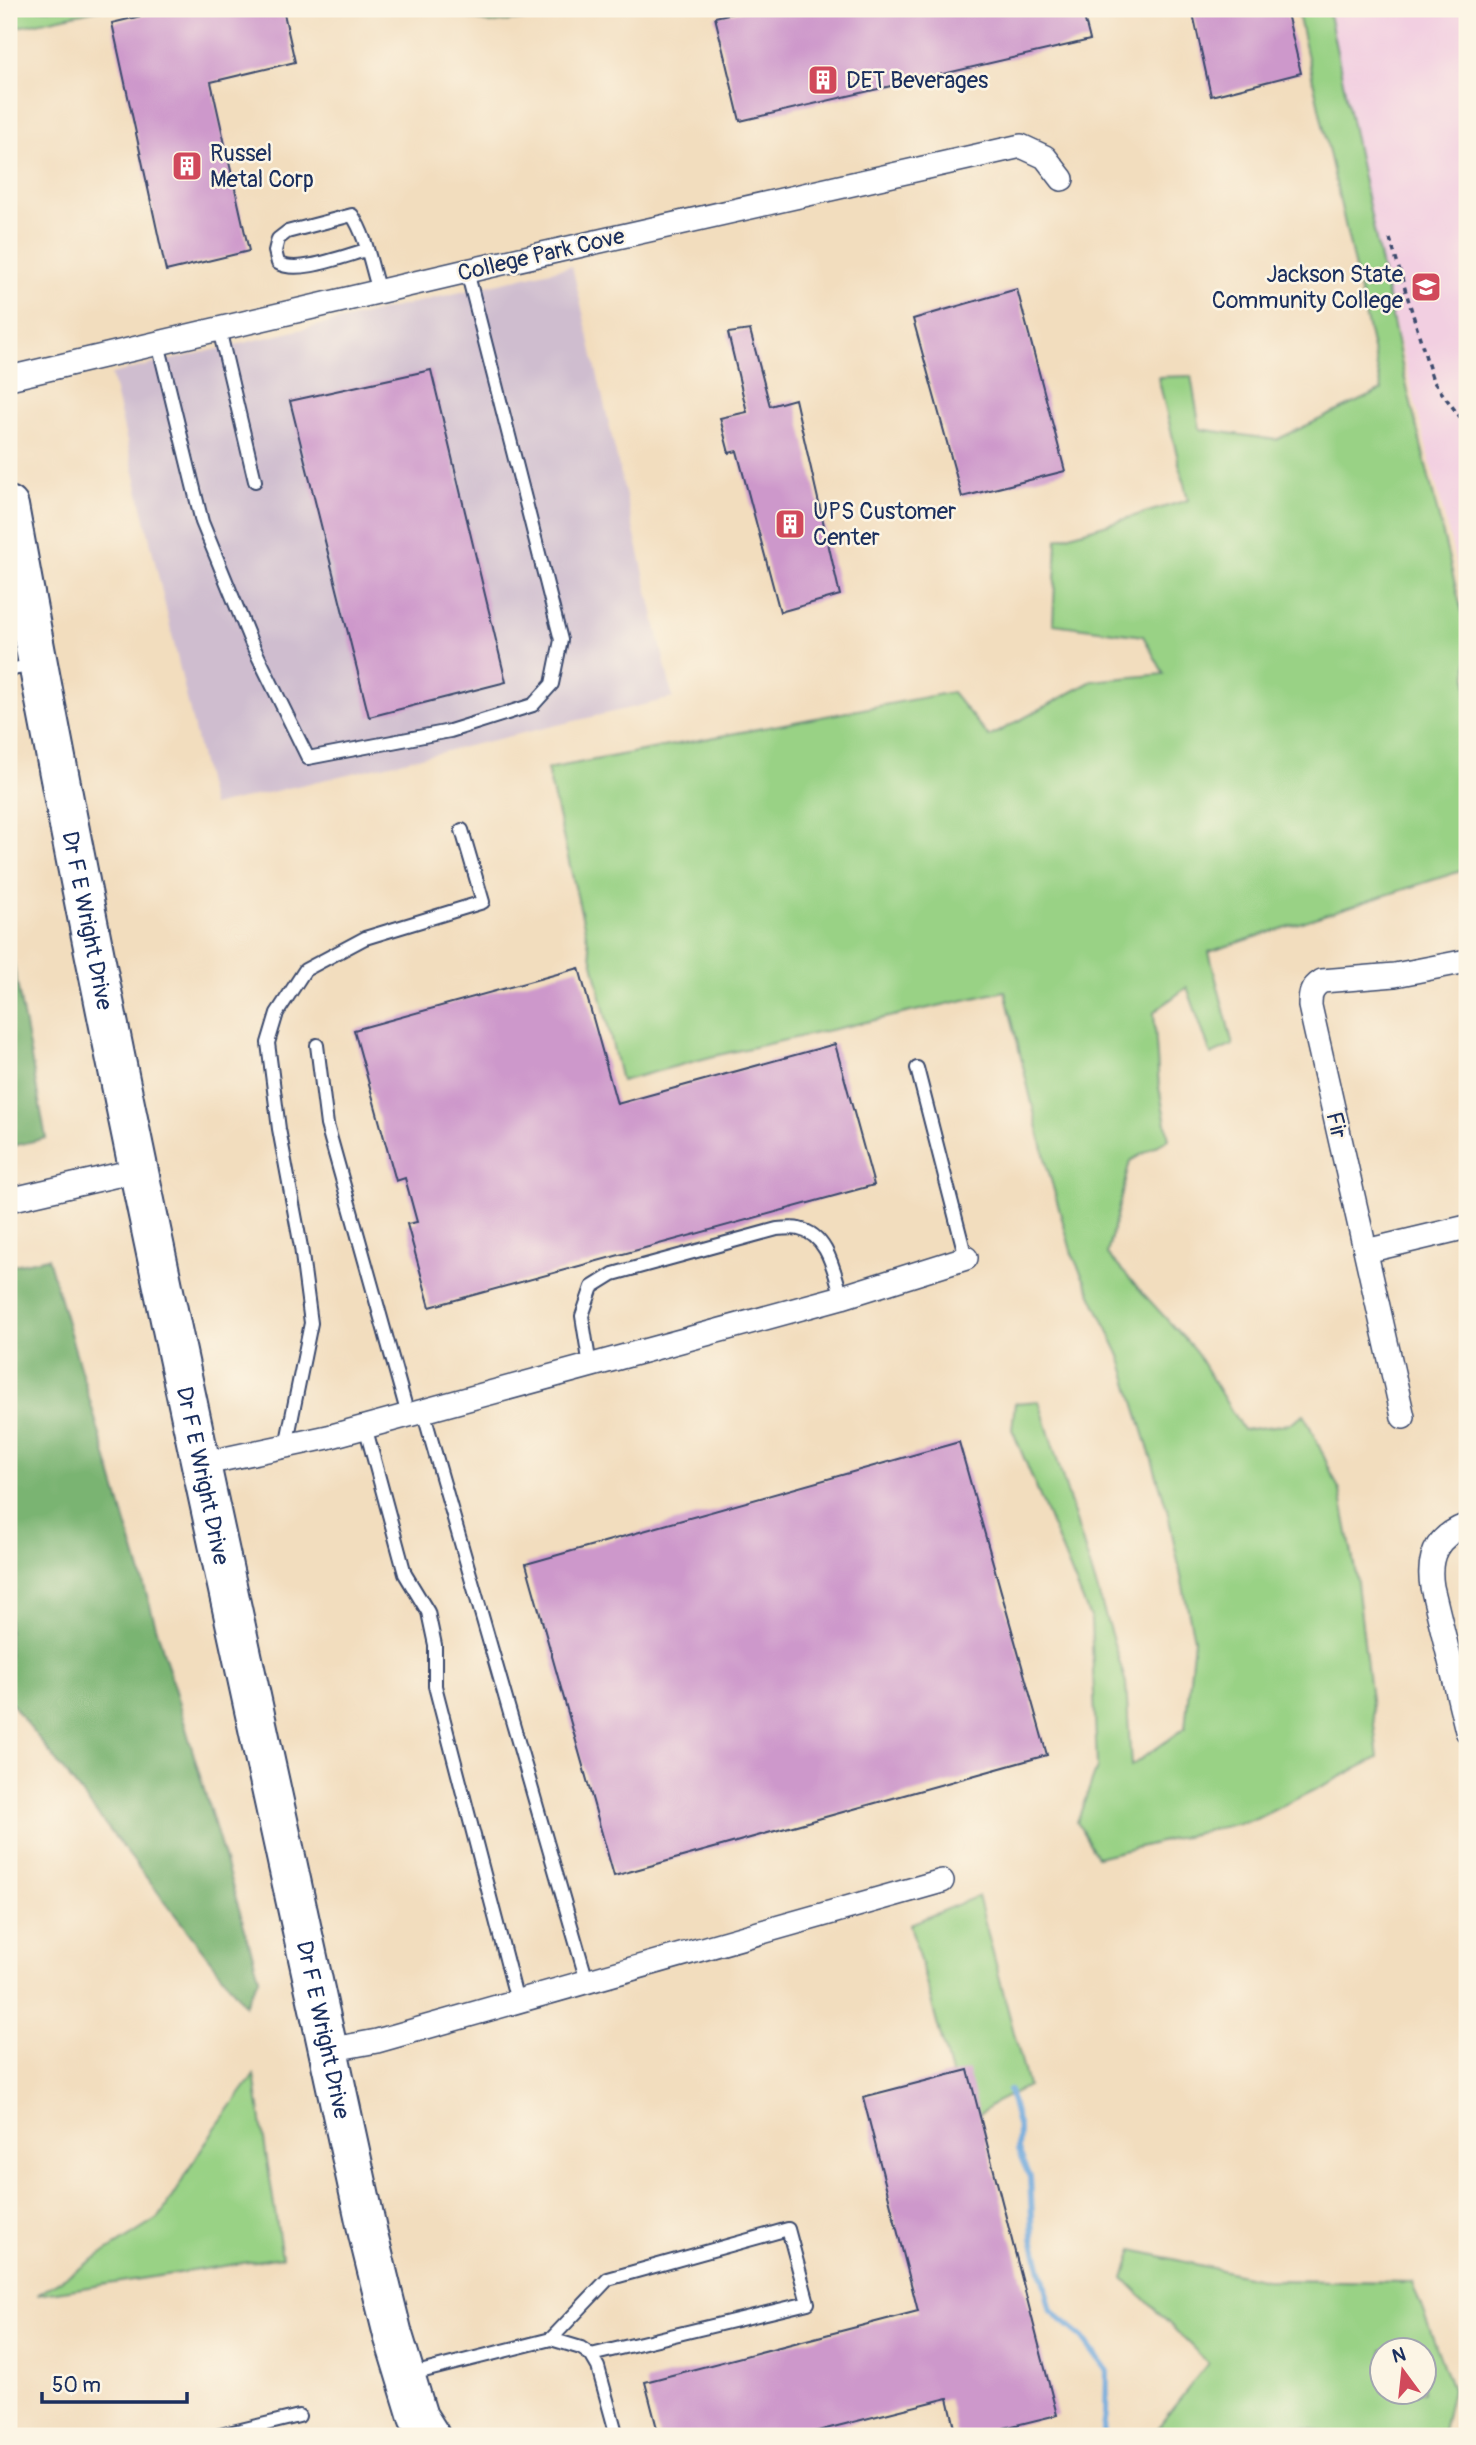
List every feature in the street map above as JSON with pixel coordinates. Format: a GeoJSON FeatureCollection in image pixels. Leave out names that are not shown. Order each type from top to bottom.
{"type":"FeatureCollection","features":[{"type":"Feature","properties":{"kind":"highway","name":"Dr F E Wright Drive"},"geometry":{"type":"LineString","coordinates":[[9,506],[23,667],[139,1170],[368,2234],[405,2375],[423,2430]]}},
{"type":"Feature","properties":{"kind":"street","name":"College Park Cove"},"geometry":{"type":"LineString","coordinates":[[9,378],[379,291],[1021,146],[1045,157],[1062,178]]}},
{"type":"Feature","properties":{"kind":"street","name":"Fir"},"geometry":{"type":"LineString","coordinates":[[1403,1417],[1310,1006],[1310,994],[1314,986],[1322,981],[1395,975],[1467,961]]}},
{"type":"Feature","properties":{"kind":"street"},"geometry":{"type":"LineString","coordinates":[[9,1200],[139,1170]]}},
{"type":"Feature","properties":{"kind":"street"},"geometry":{"type":"LineString","coordinates":[[1366,1251],[1467,1227]]}},
{"type":"Feature","properties":{"kind":"street"},"geometry":{"type":"LineString","coordinates":[[201,1464],[286,1446],[416,1413],[842,1297],[967,1258]]}},
{"type":"Feature","properties":{"kind":"street"},"geometry":{"type":"LineString","coordinates":[[1467,1525],[1443,1539],[1434,1552],[1429,1569],[1467,1731]]}},
{"type":"Feature","properties":{"kind":"street"},"geometry":{"type":"LineString","coordinates":[[328,2050],[377,2041],[942,1881]]}},
{"type":"Feature","properties":{"kind":"lane"},"geometry":{"type":"LineString","coordinates":[[366,250],[306,266],[285,268],[278,262],[275,251],[278,239],[287,232],[352,215],[358,224],[379,291]]}},
{"type":"Feature","properties":{"kind":"lane"},"geometry":{"type":"LineString","coordinates":[[158,343],[202,522],[251,642],[308,758],[450,731],[533,705],[552,684],[561,640],[467,271]]}},
{"type":"Feature","properties":{"kind":"lane"},"geometry":{"type":"LineString","coordinates":[[219,329],[256,481]]}},
{"type":"Feature","properties":{"kind":"lane"},"geometry":{"type":"LineString","coordinates":[[286,1446],[311,1323],[301,1248],[279,1129],[268,1043],[277,1013],[304,970],[365,939],[483,902],[461,830]]}},
{"type":"Feature","properties":{"kind":"lane"},"geometry":{"type":"LineString","coordinates":[[317,1045],[327,1125],[587,1981]]}},
{"type":"Feature","properties":{"kind":"lane"},"geometry":{"type":"LineString","coordinates":[[917,1068],[967,1258]]}},
{"type":"Feature","properties":{"kind":"lane"},"geometry":{"type":"LineString","coordinates":[[590,1366],[582,1316],[592,1287],[612,1274],[777,1230],[798,1228],[814,1235],[827,1251],[842,1297]]}},
{"type":"Feature","properties":{"kind":"lane"},"geometry":{"type":"LineString","coordinates":[[365,1426],[405,1574],[428,1612],[435,1645],[435,1686],[517,2001]]}},
{"type":"Feature","properties":{"kind":"lane"},"geometry":{"type":"LineString","coordinates":[[551,2339],[608,2279],[788,2229],[808,2303],[591,2355]]}},
{"type":"Feature","properties":{"kind":"lane"},"geometry":{"type":"LineString","coordinates":[[405,2375],[551,2339],[580,2348],[591,2355],[598,2367],[617,2436]]}},
{"type":"Feature","properties":{"kind":"lane"},"geometry":{"type":"LineString","coordinates":[[216,2436],[299,2416]]}},
{"type":"Feature","properties":{"kind":"path"},"geometry":{"type":"LineString","coordinates":[[1390,239],[1433,381],[1460,417],[1467,419]]}},
{"type":"Feature","properties":{"kind":"shaded area","name":"Jackson State Community College"},"geometry":{"type":"Polygon","coordinates":[[[1314,9],[1467,9],[1467,593],[1464,594],[1314,9]]]}},
{"type":"Feature","properties":{"kind":"shaded area"},"geometry":{"type":"Polygon","coordinates":[[[572,266],[673,698],[212,806],[111,374],[572,266]]]}},
{"type":"Feature","properties":{"kind":"green space"},"geometry":{"type":"Polygon","coordinates":[[[9,9],[101,9],[9,29],[9,9]]]}},
{"type":"Feature","properties":{"kind":"green space"},"geometry":{"type":"Polygon","coordinates":[[[439,9],[559,9],[557,16],[491,23],[442,12],[439,9]]]}},
{"type":"Feature","properties":{"kind":"green space"},"geometry":{"type":"Polygon","coordinates":[[[1297,9],[1328,9],[1404,375],[1467,633],[1467,869],[1209,952],[1233,1045],[1211,1055],[1187,987],[1154,1012],[1159,1087],[1169,1139],[1130,1161],[1107,1254],[1194,1349],[1243,1430],[1289,1424],[1304,1414],[1340,1491],[1356,1575],[1378,1758],[1256,1819],[1097,1857],[1077,1822],[1097,1767],[1091,1620],[1012,1429],[1015,1403],[1039,1401],[1126,1683],[1131,1766],[1185,1728],[1194,1639],[1167,1509],[1120,1356],[1072,1254],[1047,1166],[1005,991],[714,1056],[621,1081],[547,769],[952,692],[989,737],[1092,681],[1164,674],[1143,636],[1053,624],[1057,539],[1188,500],[1158,377],[1191,376],[1200,429],[1276,440],[1382,390],[1297,9]]]}},
{"type":"Feature","properties":{"kind":"green space"},"geometry":{"type":"Polygon","coordinates":[[[9,940],[46,1138],[9,1147],[9,940]]]}},
{"type":"Feature","properties":{"kind":"green space"},"geometry":{"type":"Polygon","coordinates":[[[48,1258],[259,1977],[245,2005],[9,1700],[9,1266],[48,1258]]]}},
{"type":"Feature","properties":{"kind":"green space"},"geometry":{"type":"Polygon","coordinates":[[[978,1896],[1028,2086],[996,2102],[965,2125],[910,1924],[978,1896]]]}},
{"type":"Feature","properties":{"kind":"green space"},"geometry":{"type":"Polygon","coordinates":[[[254,2075],[282,2257],[37,2295],[159,2218],[213,2131],[254,2075]]]}},
{"type":"Feature","properties":{"kind":"green space"},"geometry":{"type":"Polygon","coordinates":[[[1133,2250],[1265,2280],[1412,2282],[1432,2336],[1368,2336],[1368,2406],[1438,2406],[1438,2352],[1452,2389],[1442,2436],[1350,2436],[1298,2427],[1295,2436],[1151,2436],[1208,2363],[1124,2278],[1133,2250]]]}},
{"type":"Feature","properties":{"kind":"building","name":"Russel Metal Corp"},"geometry":{"type":"Polygon","coordinates":[[[170,9],[283,9],[295,62],[211,82],[249,251],[166,271],[112,23],[170,9]]]}},
{"type":"Feature","properties":{"kind":"building","name":"DET Beverages"},"geometry":{"type":"Polygon","coordinates":[[[751,9],[1082,9],[1090,40],[740,121],[715,17],[751,9]]]}},
{"type":"Feature","properties":{"kind":"building"},"geometry":{"type":"Polygon","coordinates":[[[1192,9],[1286,9],[1301,73],[1211,96],[1192,9]]]}},
{"type":"Feature","properties":{"kind":"building"},"geometry":{"type":"Polygon","coordinates":[[[1017,289],[1065,471],[962,497],[913,319],[1017,289]]]}},
{"type":"Feature","properties":{"kind":"building","name":"UPS Customer Center"},"geometry":{"type":"Polygon","coordinates":[[[750,330],[770,406],[795,399],[840,595],[780,612],[737,451],[729,453],[720,418],[747,412],[728,333],[750,330]]]}},
{"type":"Feature","properties":{"kind":"building"},"geometry":{"type":"Polygon","coordinates":[[[431,370],[506,682],[369,717],[290,401],[431,370]]]}},
{"type":"Feature","properties":{"kind":"building"},"geometry":{"type":"Polygon","coordinates":[[[579,968],[617,1104],[835,1044],[874,1185],[430,1307],[407,1224],[417,1222],[405,1178],[396,1181],[354,1030],[579,968]]]}},
{"type":"Feature","properties":{"kind":"building"},"geometry":{"type":"Polygon","coordinates":[[[959,1442],[1047,1755],[614,1876],[526,1564],[959,1442]]]}},
{"type":"Feature","properties":{"kind":"building"},"geometry":{"type":"Polygon","coordinates":[[[968,2070],[1057,2415],[1004,2428],[1004,2432],[986,2436],[957,2436],[948,2398],[798,2436],[659,2436],[645,2382],[918,2311],[863,2097],[968,2070]]]}},
{"type":"Feature","properties":{"kind":"waterway"},"geometry":{"type":"LineString","coordinates":[[1009,2090],[1019,2129],[1018,2150],[1030,2177],[1033,2238],[1051,2311],[1081,2336],[1107,2371],[1103,2436]]}},
{"type":"Feature","properties":{"kind":"place","name":"DET Beverages"},"geometry":{"type":"Point","coordinates":[823,80]}},
{"type":"Feature","properties":{"kind":"place","name":"Russel Metal Corp"},"geometry":{"type":"Point","coordinates":[187,166]}},
{"type":"Feature","properties":{"kind":"place","name":"Jackson State Community College"},"geometry":{"type":"Point","coordinates":[1426,287]}},
{"type":"Feature","properties":{"kind":"place","name":"UPS Customer Center"},"geometry":{"type":"Point","coordinates":[790,524]}}]}
